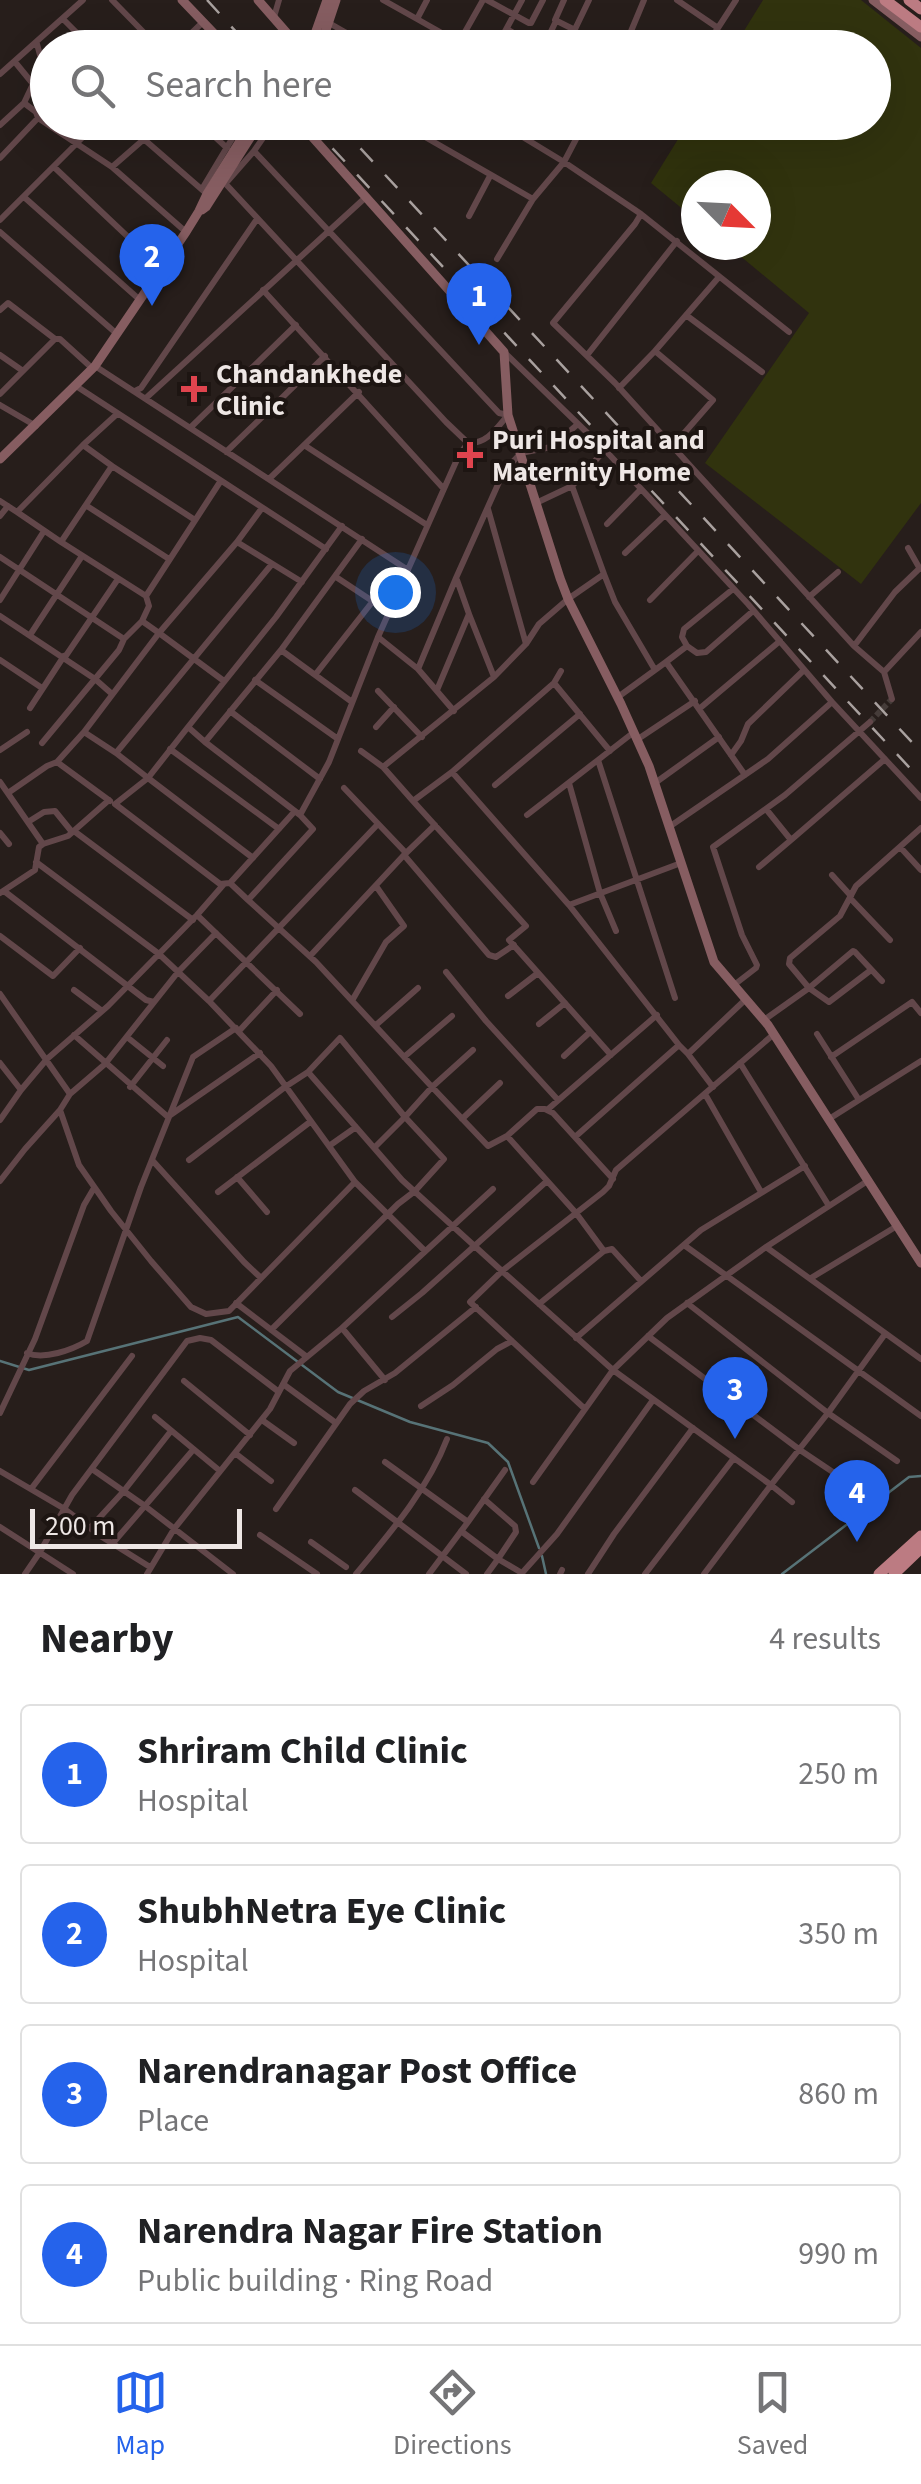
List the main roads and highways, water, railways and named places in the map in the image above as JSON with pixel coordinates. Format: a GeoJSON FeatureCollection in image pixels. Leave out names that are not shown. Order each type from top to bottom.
{"type":"FeatureCollection","features":[{"type":"Feature","properties":{"kind":"highway"},"geometry":{"type":"LineString","coordinates":[[885,0],[919,31]]}},
{"type":"Feature","properties":{"kind":"highway"},"geometry":{"type":"LineString","coordinates":[[909,0],[921,10]]}},
{"type":"Feature","properties":{"kind":"highway"},"geometry":{"type":"LineString","coordinates":[[880,1574],[921,1536]]}},
{"type":"Feature","properties":{"kind":"highway"},"geometry":{"type":"LineString","coordinates":[[894,1574],[921,1548]]}},
{"type":"Feature","properties":{"kind":"waterway"},"geometry":{"type":"LineString","coordinates":[[0,1361],[29,1370],[238,1317],[338,1392],[410,1422],[488,1443],[508,1462],[539,1548]]}},
{"type":"Feature","properties":{"kind":"waterway"},"geometry":{"type":"LineString","coordinates":[[782,1574],[909,1477],[921,1476]]}},
{"type":"Feature","properties":{"kind":"waterway"},"geometry":{"type":"LineString","coordinates":[[542,1556],[546,1574]]}},
{"type":"Feature","properties":{"kind":"tunnel"},"geometry":{"type":"LineString","coordinates":[[870,722],[892,699]]}},
{"type":"Feature","properties":{"kind":"railway"},"geometry":{"type":"LineString","coordinates":[[207,0],[234,30]]}},
{"type":"Feature","properties":{"kind":"railway"},"geometry":{"type":"LineString","coordinates":[[889,0],[921,24]]}},
{"type":"Feature","properties":{"kind":"railway"},"geometry":{"type":"LineString","coordinates":[[325,140],[921,780]]}},
{"type":"Feature","properties":{"kind":"railway"},"geometry":{"type":"LineString","coordinates":[[353,140],[921,752]]}},
{"type":"Feature","properties":{"kind":"place","name":"ShubhNetra Eye Clinic"},"geometry":{"type":"Point","coordinates":[152,306]}},
{"type":"Feature","properties":{"kind":"place","name":"Shriram Child Clinic"},"geometry":{"type":"Point","coordinates":[479,345]}},
{"type":"Feature","properties":{"kind":"place","name":"Chandankhede Clinic"},"geometry":{"type":"Point","coordinates":[194,389]}},
{"type":"Feature","properties":{"kind":"place","name":"Puri Hospital and Maternity Home"},"geometry":{"type":"Point","coordinates":[470,455]}},
{"type":"Feature","properties":{"kind":"place","name":"Narendranagar Post Office"},"geometry":{"type":"Point","coordinates":[735,1439]}},
{"type":"Feature","properties":{"kind":"place","name":"Narendra Nagar Fire Station"},"geometry":{"type":"Point","coordinates":[857,1542]}}]}
